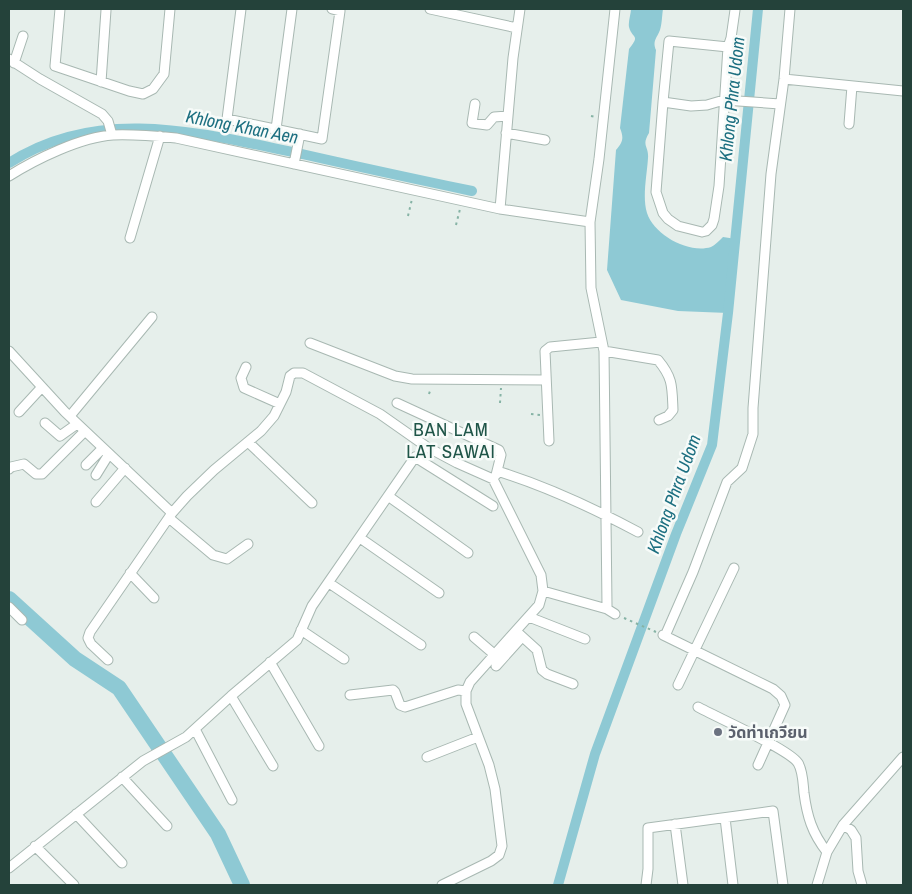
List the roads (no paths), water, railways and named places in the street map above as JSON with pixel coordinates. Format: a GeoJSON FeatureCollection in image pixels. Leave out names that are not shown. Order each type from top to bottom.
{"type":"FeatureCollection","features":[{"type":"Feature","properties":{"kind":"street"},"geometry":{"type":"LineString","coordinates":[[60,9],[55,66],[143,94],[153,89],[161,81],[164,74],[170,9]]}},
{"type":"Feature","properties":{"kind":"street"},"geometry":{"type":"LineString","coordinates":[[241,9],[227,119],[322,139],[340,10],[332,9]]}},
{"type":"Feature","properties":{"kind":"street"},"geometry":{"type":"LineString","coordinates":[[276,129],[292,9]]}},
{"type":"Feature","properties":{"kind":"street"},"geometry":{"type":"LineString","coordinates":[[430,9],[517,28]]}},
{"type":"Feature","properties":{"kind":"street"},"geometry":{"type":"LineString","coordinates":[[500,209],[506,133],[520,9]]}},
{"type":"Feature","properties":{"kind":"street"},"geometry":{"type":"LineString","coordinates":[[607,609],[602,346],[591,288],[590,222],[599,159],[615,9]]}},
{"type":"Feature","properties":{"kind":"street"},"geometry":{"type":"LineString","coordinates":[[758,765],[785,705],[781,696],[773,689],[664,635],[693,572],[727,482],[742,468],[753,434],[752,408],[771,174],[784,79],[790,9]]}},
{"type":"Feature","properties":{"kind":"street"},"geometry":{"type":"LineString","coordinates":[[102,82],[106,10]]}},
{"type":"Feature","properties":{"kind":"street"},"geometry":{"type":"LineString","coordinates":[[728,47],[669,41],[662,102],[656,192],[660,206],[668,220],[678,226],[702,232],[708,229],[714,219],[719,186],[727,100],[728,47],[732,38],[735,10]]}},
{"type":"Feature","properties":{"kind":"street"},"geometry":{"type":"LineString","coordinates":[[23,36],[11,61],[102,114],[110,129]]}},
{"type":"Feature","properties":{"kind":"street"},"geometry":{"type":"LineString","coordinates":[[784,79],[903,91]]}},
{"type":"Feature","properties":{"kind":"street"},"geometry":{"type":"LineString","coordinates":[[849,124],[852,86]]}},
{"type":"Feature","properties":{"kind":"street"},"geometry":{"type":"LineString","coordinates":[[662,102],[691,106],[707,105],[727,100],[780,104]]}},
{"type":"Feature","properties":{"kind":"street"},"geometry":{"type":"LineString","coordinates":[[474,104],[472,123],[486,125],[494,116],[508,116]]}},
{"type":"Feature","properties":{"kind":"street"},"geometry":{"type":"LineString","coordinates":[[9,176],[37,159],[110,129],[176,138],[500,209],[590,222]]}},
{"type":"Feature","properties":{"kind":"street"},"geometry":{"type":"LineString","coordinates":[[506,133],[545,140]]}},
{"type":"Feature","properties":{"kind":"street"},"geometry":{"type":"LineString","coordinates":[[294,164],[300,134]]}},
{"type":"Feature","properties":{"kind":"street"},"geometry":{"type":"LineString","coordinates":[[130,238],[160,136]]}},
{"type":"Feature","properties":{"kind":"street"},"geometry":{"type":"LineString","coordinates":[[70,416],[152,317]]}},
{"type":"Feature","properties":{"kind":"street"},"geometry":{"type":"LineString","coordinates":[[310,342],[395,376],[412,379],[546,380]]}},
{"type":"Feature","properties":{"kind":"street"},"geometry":{"type":"LineString","coordinates":[[549,441],[544,352],[547,348],[602,346],[658,360],[666,369],[671,381],[673,410],[668,416],[659,420]]}},
{"type":"Feature","properties":{"kind":"street"},"geometry":{"type":"LineString","coordinates":[[9,351],[70,416],[213,555],[227,559],[248,544]]}},
{"type":"Feature","properties":{"kind":"street"},"geometry":{"type":"LineString","coordinates":[[246,367],[241,378],[244,388],[280,404]]}},
{"type":"Feature","properties":{"kind":"street"},"geometry":{"type":"LineString","coordinates":[[108,660],[91,644],[88,638],[90,632],[170,515],[186,496],[261,431],[274,416],[290,376],[294,372],[304,373],[380,414],[427,447],[457,463],[495,475],[517,477],[605,514],[638,532]]}},
{"type":"Feature","properties":{"kind":"street"},"geometry":{"type":"LineString","coordinates":[[18,412],[42,387]]}},
{"type":"Feature","properties":{"kind":"street"},"geometry":{"type":"LineString","coordinates":[[396,403],[499,450],[501,455],[495,475],[541,575],[543,592],[539,605],[496,666]]}},
{"type":"Feature","properties":{"kind":"street"},"geometry":{"type":"LineString","coordinates":[[45,423],[60,436],[78,424]]}},
{"type":"Feature","properties":{"kind":"street"},"geometry":{"type":"LineString","coordinates":[[9,470],[12,467],[24,464],[36,474],[42,474],[85,431]]}},
{"type":"Feature","properties":{"kind":"street"},"geometry":{"type":"LineString","coordinates":[[248,442],[312,503]]}},
{"type":"Feature","properties":{"kind":"street"},"geometry":{"type":"LineString","coordinates":[[86,465],[106,451]]}},
{"type":"Feature","properties":{"kind":"street"},"geometry":{"type":"LineString","coordinates":[[96,474],[106,451]]}},
{"type":"Feature","properties":{"kind":"street"},"geometry":{"type":"LineString","coordinates":[[9,868],[143,761],[186,737],[297,640],[312,606],[415,457],[493,506]]}},
{"type":"Feature","properties":{"kind":"street"},"geometry":{"type":"LineString","coordinates":[[96,502],[124,468]]}},
{"type":"Feature","properties":{"kind":"street"},"geometry":{"type":"LineString","coordinates":[[388,496],[468,553]]}},
{"type":"Feature","properties":{"kind":"street"},"geometry":{"type":"LineString","coordinates":[[360,538],[439,593]]}},
{"type":"Feature","properties":{"kind":"street"},"geometry":{"type":"LineString","coordinates":[[678,685],[734,568]]}},
{"type":"Feature","properties":{"kind":"street"},"geometry":{"type":"LineString","coordinates":[[130,573],[154,598]]}},
{"type":"Feature","properties":{"kind":"street"},"geometry":{"type":"LineString","coordinates":[[329,583],[421,645]]}},
{"type":"Feature","properties":{"kind":"street"},"geometry":{"type":"LineString","coordinates":[[543,592],[607,609],[616,614]]}},
{"type":"Feature","properties":{"kind":"street"},"geometry":{"type":"LineString","coordinates":[[9,607],[22,620]]}},
{"type":"Feature","properties":{"kind":"street"},"geometry":{"type":"LineString","coordinates":[[529,617],[585,640]]}},
{"type":"Feature","properties":{"kind":"street"},"geometry":{"type":"LineString","coordinates":[[301,630],[344,659]]}},
{"type":"Feature","properties":{"kind":"street"},"geometry":{"type":"LineString","coordinates":[[442,885],[491,861],[499,855],[502,846],[495,789],[489,765],[466,704],[466,691],[470,682],[495,655],[519,634]]}},
{"type":"Feature","properties":{"kind":"street"},"geometry":{"type":"LineString","coordinates":[[519,634],[537,650],[542,670],[547,674],[573,684]]}},
{"type":"Feature","properties":{"kind":"street"},"geometry":{"type":"LineString","coordinates":[[474,637],[495,655]]}},
{"type":"Feature","properties":{"kind":"street"},"geometry":{"type":"LineString","coordinates":[[270,662],[319,746]]}},
{"type":"Feature","properties":{"kind":"street"},"geometry":{"type":"LineString","coordinates":[[350,695],[393,690],[400,705],[405,707],[458,690],[466,691]]}},
{"type":"Feature","properties":{"kind":"street"},"geometry":{"type":"LineString","coordinates":[[231,696],[273,766]]}},
{"type":"Feature","properties":{"kind":"street"},"geometry":{"type":"LineString","coordinates":[[698,707],[769,743],[794,758],[798,763],[812,830],[827,852]]}},
{"type":"Feature","properties":{"kind":"street"},"geometry":{"type":"LineString","coordinates":[[195,729],[232,800]]}},
{"type":"Feature","properties":{"kind":"street"},"geometry":{"type":"LineString","coordinates":[[427,757],[478,737]]}},
{"type":"Feature","properties":{"kind":"street"},"geometry":{"type":"LineString","coordinates":[[817,885],[827,852],[843,825],[903,757]]}},
{"type":"Feature","properties":{"kind":"street"},"geometry":{"type":"LineString","coordinates":[[122,777],[168,826]]}},
{"type":"Feature","properties":{"kind":"street"},"geometry":{"type":"LineString","coordinates":[[646,885],[648,828],[773,811],[783,885]]}},
{"type":"Feature","properties":{"kind":"street"},"geometry":{"type":"LineString","coordinates":[[76,814],[122,862]]}},
{"type":"Feature","properties":{"kind":"street"},"geometry":{"type":"LineString","coordinates":[[725,818],[733,885]]}},
{"type":"Feature","properties":{"kind":"street"},"geometry":{"type":"LineString","coordinates":[[676,824],[683,885]]}},
{"type":"Feature","properties":{"kind":"street"},"geometry":{"type":"LineString","coordinates":[[843,825],[851,830],[856,838],[858,870],[862,885]]}},
{"type":"Feature","properties":{"kind":"street"},"geometry":{"type":"LineString","coordinates":[[35,846],[74,885]]}},
{"type":"Feature","properties":{"kind":"water"},"geometry":{"type":"Polygon","coordinates":[[[631,9],[663,9],[661,28],[655,42],[656,50],[649,133],[645,143],[648,154],[645,193],[647,213],[657,229],[673,241],[693,248],[711,247],[723,237],[736,239],[728,313],[678,311],[621,300],[607,270],[616,150],[622,140],[620,128],[629,49],[635,39],[629,27],[631,9]]]}},
{"type":"Feature","properties":{"kind":"waterway","name":"Khlong Phra Udom"},"geometry":{"type":"LineString","coordinates":[[558,885],[595,754],[676,534],[712,445],[728,313],[758,9]]}},
{"type":"Feature","properties":{"kind":"waterway","name":"Khlong Khan Aen"},"geometry":{"type":"LineString","coordinates":[[9,163],[44,145],[79,134],[116,129],[153,129],[228,139],[472,191]]}},
{"type":"Feature","properties":{"kind":"waterway"},"geometry":{"type":"LineString","coordinates":[[9,599],[75,659],[119,688],[218,834],[242,885]]}},
{"type":"Feature","properties":{"kind":"place","name":"วัดท่าเกวียน"},"geometry":{"type":"Point","coordinates":[718,732]}},
{"type":"Feature","properties":{"kind":"district","name":"BAN LAM LAT SAWAI"},"geometry":{"type":"Point","coordinates":[451,440]}}]}
